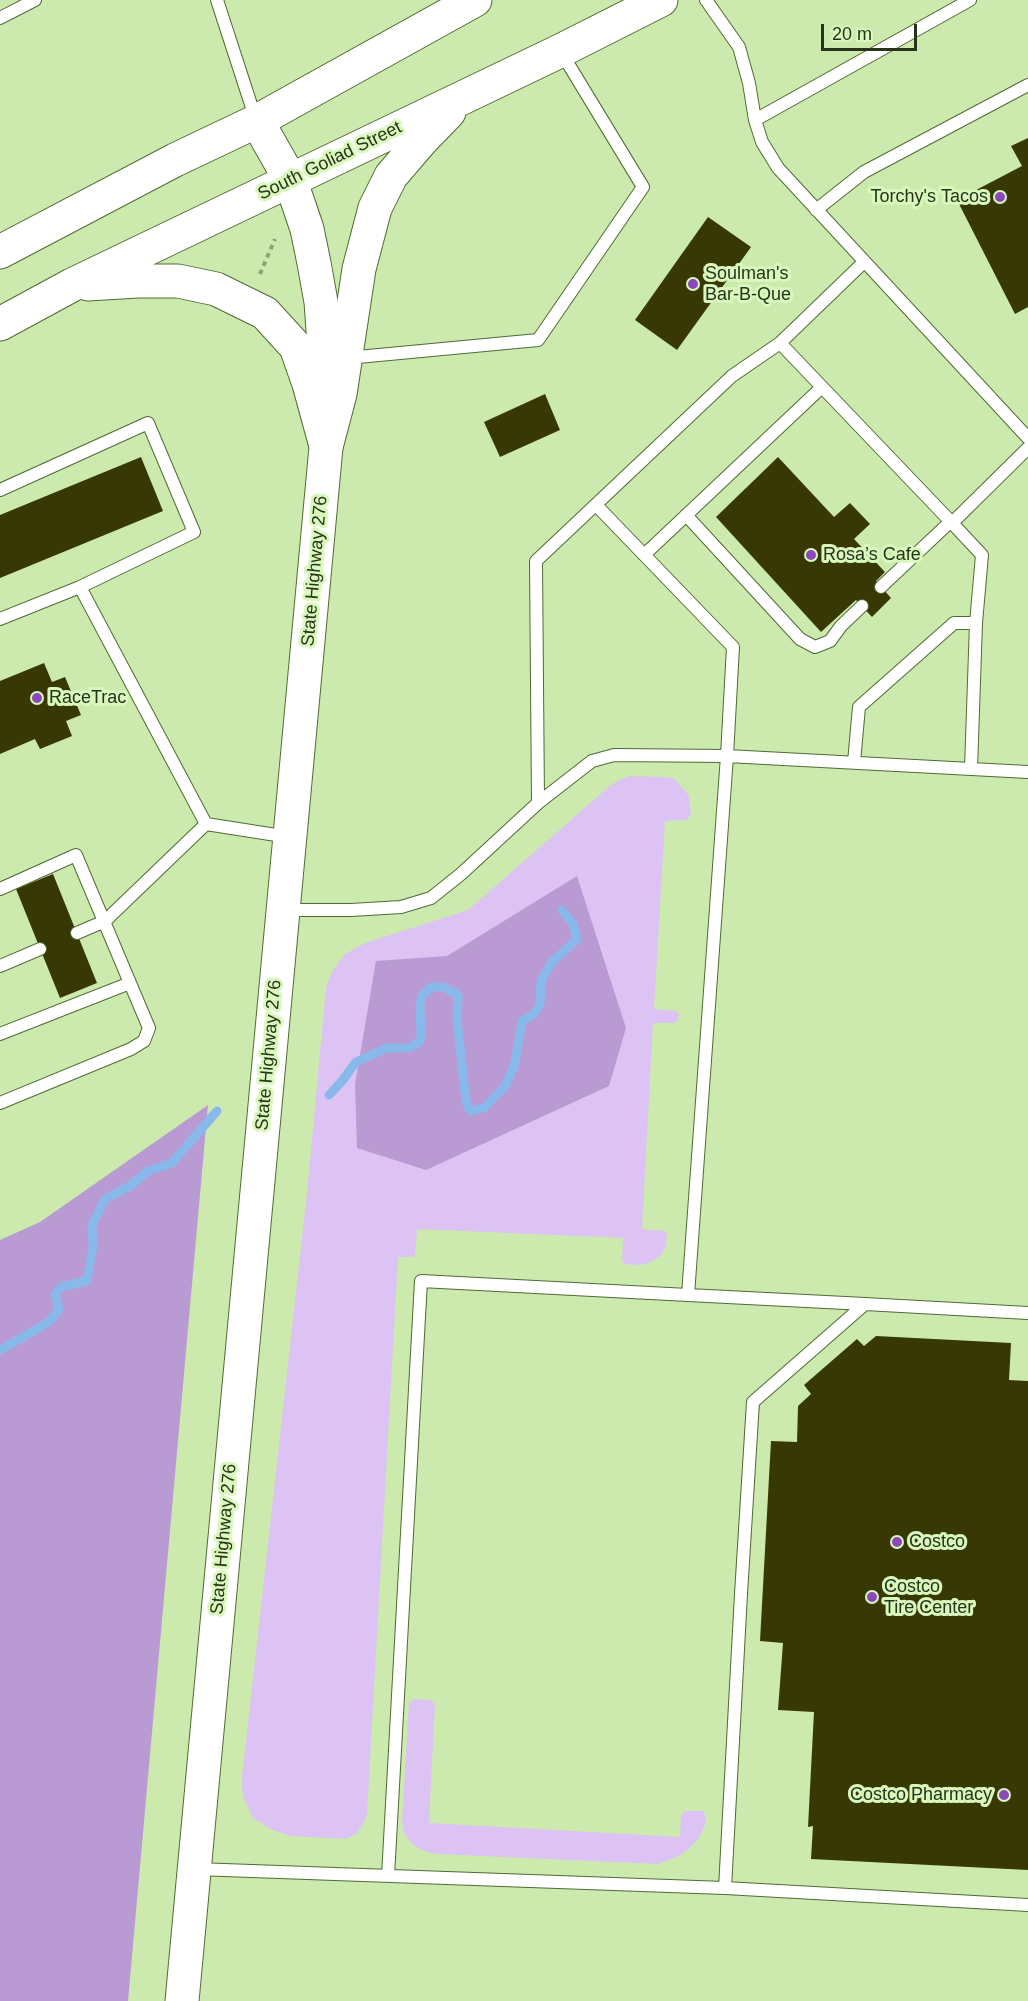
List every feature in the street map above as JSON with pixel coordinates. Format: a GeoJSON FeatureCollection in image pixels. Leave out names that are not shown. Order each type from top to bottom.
{"type":"FeatureCollection","features":[{"type":"Feature","properties":{"kind":"main road"},"geometry":{"type":"LineString","coordinates":[[0,252],[175,160],[256,121],[475,0]]}},
{"type":"Feature","properties":{"kind":"main road","name":"South Goliad Street"},"geometry":{"type":"LineString","coordinates":[[0,324],[72,285],[560,51],[661,0]]}},
{"type":"Feature","properties":{"kind":"main road"},"geometry":{"type":"LineString","coordinates":[[336,358],[375,206],[391,176],[465,96]]}},
{"type":"Feature","properties":{"kind":"main road"},"geometry":{"type":"LineString","coordinates":[[256,121],[290,179],[307,229],[321,302],[336,358],[340,394],[326,447]]}},
{"type":"Feature","properties":{"kind":"main road"},"geometry":{"type":"LineString","coordinates":[[72,285],[178,281],[216,289],[265,313],[296,347],[309,384],[326,447]]}},
{"type":"Feature","properties":{"kind":"main road","name":"State Highway 276"},"geometry":{"type":"LineString","coordinates":[[182,2001],[326,447]]}},
{"type":"Feature","properties":{"kind":"lane"},"geometry":{"type":"LineString","coordinates":[[0,18],[35,0]]}},
{"type":"Feature","properties":{"kind":"lane"},"geometry":{"type":"LineString","coordinates":[[217,0],[256,121]]}},
{"type":"Feature","properties":{"kind":"lane"},"geometry":{"type":"LineString","coordinates":[[706,0],[739,47],[762,142],[778,168],[1028,438]]}},
{"type":"Feature","properties":{"kind":"lane"},"geometry":{"type":"LineString","coordinates":[[755,120],[970,0]]}},
{"type":"Feature","properties":{"kind":"lane"},"geometry":{"type":"LineString","coordinates":[[336,358],[538,340],[643,187],[560,51]]}},
{"type":"Feature","properties":{"kind":"lane"},"geometry":{"type":"LineString","coordinates":[[816,210],[864,172],[1028,85]]}},
{"type":"Feature","properties":{"kind":"lane"},"geometry":{"type":"LineString","coordinates":[[538,803],[536,561],[597,506],[732,376],[780,343],[864,262]]}},
{"type":"Feature","properties":{"kind":"lane"},"geometry":{"type":"LineString","coordinates":[[780,343],[982,555],[976,623],[970,769]]}},
{"type":"Feature","properties":{"kind":"lane"},"geometry":{"type":"LineString","coordinates":[[644,555],[822,387]]}},
{"type":"Feature","properties":{"kind":"lane"},"geometry":{"type":"LineString","coordinates":[[0,490],[148,423],[194,532],[80,587],[0,619]]}},
{"type":"Feature","properties":{"kind":"lane"},"geometry":{"type":"LineString","coordinates":[[881,587],[1028,448]]}},
{"type":"Feature","properties":{"kind":"lane"},"geometry":{"type":"LineString","coordinates":[[597,506],[733,647],[688,1295]]}},
{"type":"Feature","properties":{"kind":"lane"},"geometry":{"type":"LineString","coordinates":[[687,515],[800,639],[815,647],[830,641],[841,626],[862,606]]}},
{"type":"Feature","properties":{"kind":"lane"},"geometry":{"type":"LineString","coordinates":[[80,587],[206,824]]}},
{"type":"Feature","properties":{"kind":"lane"},"geometry":{"type":"LineString","coordinates":[[854,762],[859,707],[954,622],[976,623]]}},
{"type":"Feature","properties":{"kind":"lane"},"geometry":{"type":"LineString","coordinates":[[282,910],[401,907],[431,898],[462,874],[538,803],[591,761],[614,755],[727,756],[1028,772]]}},
{"type":"Feature","properties":{"kind":"lane"},"geometry":{"type":"LineString","coordinates":[[206,824],[290,837]]}},
{"type":"Feature","properties":{"kind":"lane"},"geometry":{"type":"LineString","coordinates":[[77,933],[105,921],[206,824]]}},
{"type":"Feature","properties":{"kind":"lane"},"geometry":{"type":"LineString","coordinates":[[0,889],[76,855],[149,1029],[144,1041],[0,1103]]}},
{"type":"Feature","properties":{"kind":"lane"},"geometry":{"type":"LineString","coordinates":[[0,966],[40,949]]}},
{"type":"Feature","properties":{"kind":"lane"},"geometry":{"type":"LineString","coordinates":[[0,1034],[130,984]]}},
{"type":"Feature","properties":{"kind":"lane"},"geometry":{"type":"LineString","coordinates":[[388,1876],[421,1281],[1028,1313]]}},
{"type":"Feature","properties":{"kind":"lane"},"geometry":{"type":"LineString","coordinates":[[725,1888],[753,1402],[866,1304]]}},
{"type":"Feature","properties":{"kind":"lane"},"geometry":{"type":"LineString","coordinates":[[194,1869],[725,1888],[1028,1905]]}},
{"type":"Feature","properties":{"kind":"path"},"geometry":{"type":"LineString","coordinates":[[260,274],[278,234]]}},
{"type":"Feature","properties":{"kind":"shaded area"},"geometry":{"type":"Polygon","coordinates":[[[629,776],[675,779],[689,796],[691,814],[687,820],[665,821],[654,1009],[676,1011],[679,1014],[678,1021],[674,1023],[653,1023],[642,1229],[664,1231],[667,1234],[666,1247],[660,1256],[651,1262],[640,1265],[625,1264],[622,1260],[623,1238],[417,1229],[415,1255],[398,1257],[367,1814],[356,1834],[345,1839],[291,1836],[270,1829],[253,1818],[241,1786],[307,1193],[326,987],[333,970],[345,954],[365,943],[468,910],[612,784],[629,776]]]}},
{"type":"Feature","properties":{"kind":"shaded area"},"geometry":{"type":"Polygon","coordinates":[[[577,876],[626,1028],[609,1086],[426,1170],[357,1148],[355,1084],[376,961],[447,956],[577,876]]]}},
{"type":"Feature","properties":{"kind":"shaded area"},"geometry":{"type":"Polygon","coordinates":[[[208,1105],[128,2001],[0,2001],[0,1240],[40,1222],[208,1105]]]}},
{"type":"Feature","properties":{"kind":"shaded area"},"geometry":{"type":"Polygon","coordinates":[[[415,1699],[431,1700],[435,1704],[429,1823],[680,1837],[681,1814],[685,1811],[704,1811],[706,1823],[700,1836],[690,1848],[679,1856],[658,1864],[436,1854],[421,1850],[412,1844],[404,1833],[402,1822],[409,1702],[415,1699]]]}},
{"type":"Feature","properties":{"kind":"building"},"geometry":{"type":"Polygon","coordinates":[[[1028,138],[1028,307],[1015,314],[957,200],[1022,166],[1011,146],[1028,138]]]}},
{"type":"Feature","properties":{"kind":"building","name":"Soulman's Bar-B-Que"},"geometry":{"type":"Polygon","coordinates":[[[708,217],[751,247],[677,350],[635,320],[708,217]]]}},
{"type":"Feature","properties":{"kind":"building"},"geometry":{"type":"Polygon","coordinates":[[[545,394],[560,430],[500,457],[484,422],[545,394]]]}},
{"type":"Feature","properties":{"kind":"building"},"geometry":{"type":"Polygon","coordinates":[[[141,457],[163,511],[0,578],[0,515],[141,457]]]}},
{"type":"Feature","properties":{"kind":"building","name":"Rosa’s Cafe"},"geometry":{"type":"Polygon","coordinates":[[[778,457],[834,517],[850,503],[870,524],[854,539],[885,572],[876,581],[891,598],[872,617],[856,600],[821,632],[716,517],[778,457]]]}},
{"type":"Feature","properties":{"kind":"building","name":"RaceTrac"},"geometry":{"type":"Polygon","coordinates":[[[44,663],[52,682],[65,677],[81,715],[66,721],[72,736],[40,749],[35,739],[0,754],[0,681],[44,663]]]}},
{"type":"Feature","properties":{"kind":"building"},"geometry":{"type":"Polygon","coordinates":[[[53,874],[97,983],[60,998],[16,889],[53,874]]]}},
{"type":"Feature","properties":{"kind":"building","name":"Costco"},"geometry":{"type":"Polygon","coordinates":[[[876,1336],[1011,1343],[1009,1380],[1028,1381],[1028,1870],[811,1859],[813,1826],[808,1827],[814,1712],[778,1710],[783,1643],[760,1641],[771,1441],[797,1442],[798,1406],[811,1394],[804,1385],[857,1339],[864,1346],[876,1336]]]}},
{"type":"Feature","properties":{"kind":"waterway"},"geometry":{"type":"LineString","coordinates":[[329,1095],[356,1062],[387,1048],[408,1048],[418,1043],[421,1037],[420,1004],[422,996],[431,987],[443,987],[458,995],[457,1020],[466,1102],[470,1111],[484,1108],[506,1085],[515,1063],[522,1021],[533,1015],[540,1005],[541,981],[552,962],[577,939],[573,924],[562,910]]}},
{"type":"Feature","properties":{"kind":"waterway"},"geometry":{"type":"LineString","coordinates":[[0,1350],[49,1322],[59,1309],[55,1295],[61,1287],[87,1281],[93,1246],[92,1225],[105,1199],[130,1186],[148,1171],[172,1163],[217,1111]]}},
{"type":"Feature","properties":{"kind":"place","name":"Torchy's Tacos"},"geometry":{"type":"Point","coordinates":[1000,197]}},
{"type":"Feature","properties":{"kind":"place","name":"Soulman's Bar-B-Que"},"geometry":{"type":"Point","coordinates":[693,284]}},
{"type":"Feature","properties":{"kind":"place","name":"Rosa’s Cafe"},"geometry":{"type":"Point","coordinates":[811,555]}},
{"type":"Feature","properties":{"kind":"place","name":"RaceTrac"},"geometry":{"type":"Point","coordinates":[37,698]}},
{"type":"Feature","properties":{"kind":"place","name":"Costco"},"geometry":{"type":"Point","coordinates":[897,1542]}},
{"type":"Feature","properties":{"kind":"place","name":"Costco Tire Center"},"geometry":{"type":"Point","coordinates":[872,1597]}},
{"type":"Feature","properties":{"kind":"place","name":"Costco Pharmacy"},"geometry":{"type":"Point","coordinates":[1004,1795]}}]}
